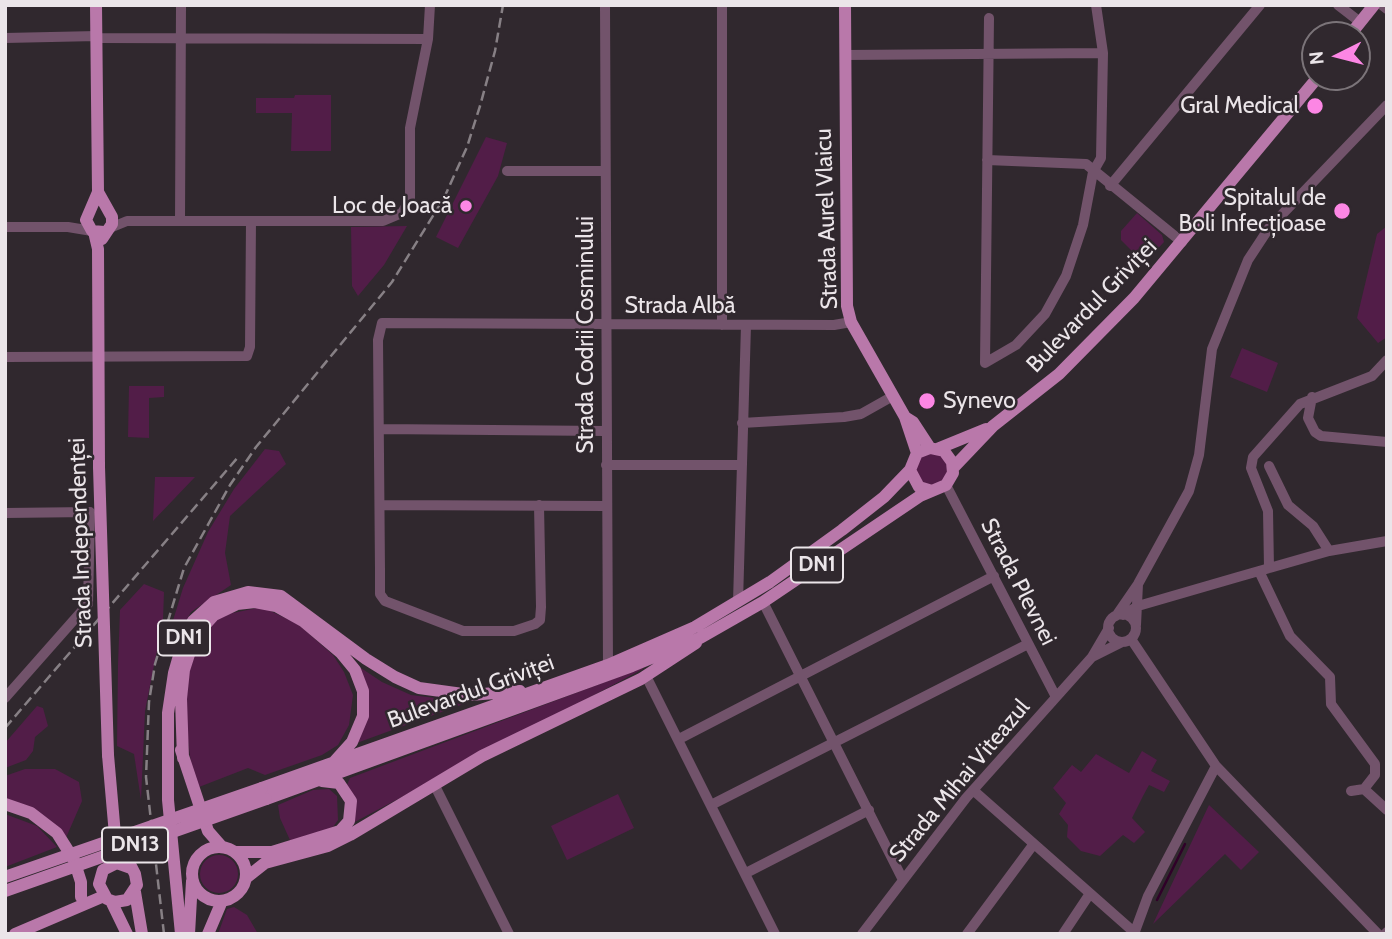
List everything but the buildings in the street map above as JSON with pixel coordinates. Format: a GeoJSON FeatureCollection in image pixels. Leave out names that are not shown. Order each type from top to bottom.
{"type":"FeatureCollection","features":[{"type":"Feature","properties":{"kind":"main road"},"geometry":{"type":"LineString","coordinates":[[96,5],[98,192],[86,223],[100,231]]}},
{"type":"Feature","properties":{"kind":"main road","name":"Strada Aurel Vlaicu"},"geometry":{"type":"LineString","coordinates":[[845,5],[845,284],[851,322],[905,416],[917,453]]}},
{"type":"Feature","properties":{"kind":"main road"},"geometry":{"type":"LineString","coordinates":[[1361,21],[1374,5]]}},
{"type":"Feature","properties":{"kind":"main road","name":"Bulevardul Griviței"},"geometry":{"type":"LineString","coordinates":[[953,468],[993,426],[1083,352],[1182,242],[1306,91]]}},
{"type":"Feature","properties":{"kind":"main road"},"geometry":{"type":"LineString","coordinates":[[98,192],[109,211]]}},
{"type":"Feature","properties":{"kind":"main road"},"geometry":{"type":"LineString","coordinates":[[89,212],[100,206],[109,211]]}},
{"type":"Feature","properties":{"kind":"main road","name":"Strada Independenței"},"geometry":{"type":"LineString","coordinates":[[109,211],[100,231],[98,249],[98,357],[108,755],[116,835],[112,864]]}},
{"type":"Feature","properties":{"kind":"main road","name":"Strada Aurel Vlaicu"},"geometry":{"type":"LineString","coordinates":[[905,416],[934,448]]}},
{"type":"Feature","properties":{"kind":"main road","name":"Bulevardul Griviței"},"geometry":{"type":"LineString","coordinates":[[934,448],[993,426]]}},
{"type":"Feature","properties":{"kind":"main road"},"geometry":{"type":"LineString","coordinates":[[917,453],[934,448],[948,456],[953,468],[946,485]]}},
{"type":"Feature","properties":{"kind":"main road","name":"DN1"},"geometry":{"type":"LineString","coordinates":[[910,470],[917,453]]}},
{"type":"Feature","properties":{"kind":"main road"},"geometry":{"type":"LineString","coordinates":[[910,470],[919,487],[932,491]]}},
{"type":"Feature","properties":{"kind":"main road","name":"Bulevardul Griviței"},"geometry":{"type":"LineString","coordinates":[[5,891],[332,765],[608,665],[695,627],[738,602],[859,517],[910,470]]}},
{"type":"Feature","properties":{"kind":"main road","name":"DN1"},"geometry":{"type":"LineString","coordinates":[[932,491],[946,485]]}},
{"type":"Feature","properties":{"kind":"main road","name":"Bulevardul Griviței"},"geometry":{"type":"LineString","coordinates":[[5,877],[264,793],[308,784],[632,666],[700,638],[763,602],[895,512],[932,491]]}},
{"type":"Feature","properties":{"kind":"main road","name":"DN1"},"geometry":{"type":"LineString","coordinates":[[181,934],[166,748],[172,688],[179,652],[192,621],[214,602],[234,594],[262,592],[288,601],[366,659],[419,688],[489,694],[555,684]]}},
{"type":"Feature","properties":{"kind":"main road"},"geometry":{"type":"LineString","coordinates":[[183,758],[181,699],[184,670],[195,636],[208,620],[225,608],[256,602],[276,606],[303,621],[341,653],[359,679],[364,705],[358,731],[332,765]]}},
{"type":"Feature","properties":{"kind":"main road","name":"Bulevardul Griviței"},"geometry":{"type":"LineString","coordinates":[[246,878],[265,863],[337,842],[482,756],[646,676],[691,647],[700,638]]}},
{"type":"Feature","properties":{"kind":"main road"},"geometry":{"type":"LineString","coordinates":[[179,652],[175,714],[183,758],[208,831],[222,846],[236,852],[272,852],[330,836],[346,826],[352,808],[346,789],[328,780],[308,784]]}},
{"type":"Feature","properties":{"kind":"main road"},"geometry":{"type":"LineString","coordinates":[[5,804],[32,813],[49,825],[66,846],[77,868],[81,897]]}},
{"type":"Feature","properties":{"kind":"main road"},"geometry":{"type":"LineString","coordinates":[[188,934],[193,865],[202,852],[208,831]]}},
{"type":"Feature","properties":{"kind":"main road","name":"Strada Independenței"},"geometry":{"type":"LineString","coordinates":[[116,835],[131,868]]}},
{"type":"Feature","properties":{"kind":"main road"},"geometry":{"type":"LineString","coordinates":[[202,852],[222,846]]}},
{"type":"Feature","properties":{"kind":"main road"},"geometry":{"type":"LineString","coordinates":[[192,881],[203,897],[222,901],[237,894],[246,878],[244,864],[236,852]]}},
{"type":"Feature","properties":{"kind":"main road"},"geometry":{"type":"LineString","coordinates":[[77,868],[112,864],[131,868],[137,877],[135,892],[142,934]]}},
{"type":"Feature","properties":{"kind":"main road"},"geometry":{"type":"LineString","coordinates":[[15,934],[72,909],[102,889],[112,864]]}},
{"type":"Feature","properties":{"kind":"main road"},"geometry":{"type":"LineString","coordinates":[[77,868],[102,889],[123,901],[135,892]]}},
{"type":"Feature","properties":{"kind":"main road"},"geometry":{"type":"LineString","coordinates":[[72,909],[81,897],[102,889]]}},
{"type":"Feature","properties":{"kind":"main road"},"geometry":{"type":"LineString","coordinates":[[102,889],[127,934]]}},
{"type":"Feature","properties":{"kind":"main road"},"geometry":{"type":"LineString","coordinates":[[208,934],[222,901]]}},
{"type":"Feature","properties":{"kind":"street"},"geometry":{"type":"LineString","coordinates":[[180,221],[181,5]]}},
{"type":"Feature","properties":{"kind":"street"},"geometry":{"type":"LineString","coordinates":[[5,227],[68,227],[100,231],[126,221],[340,222],[383,221],[396,217],[406,209],[411,188],[410,128],[428,39],[430,5]]}},
{"type":"Feature","properties":{"kind":"street","name":"Strada Codrii Cosminului"},"geometry":{"type":"LineString","coordinates":[[605,5],[608,665]]}},
{"type":"Feature","properties":{"kind":"street"},"geometry":{"type":"LineString","coordinates":[[722,5],[722,325]]}},
{"type":"Feature","properties":{"kind":"street"},"geometry":{"type":"LineString","coordinates":[[989,18],[985,363],[1016,345],[1052,303],[1066,276],[1083,225],[1093,172],[1101,158],[1103,53],[1096,5]]}},
{"type":"Feature","properties":{"kind":"street"},"geometry":{"type":"LineString","coordinates":[[1110,186],[1260,5]]}},
{"type":"Feature","properties":{"kind":"street"},"geometry":{"type":"LineString","coordinates":[[1338,5],[1359,21]]}},
{"type":"Feature","properties":{"kind":"street"},"geometry":{"type":"LineString","coordinates":[[1382,5],[1387,9]]}},
{"type":"Feature","properties":{"kind":"street"},"geometry":{"type":"LineString","coordinates":[[5,38],[428,39]]}},
{"type":"Feature","properties":{"kind":"street"},"geometry":{"type":"LineString","coordinates":[[845,55],[1103,53]]}},
{"type":"Feature","properties":{"kind":"street"},"geometry":{"type":"LineString","coordinates":[[1128,640],[1113,639],[1109,628],[1138,583],[1189,491],[1199,455],[1212,349],[1248,260],[1269,228],[1387,105]]}},
{"type":"Feature","properties":{"kind":"street"},"geometry":{"type":"LineString","coordinates":[[988,160],[1086,164],[1182,242]]}},
{"type":"Feature","properties":{"kind":"street"},"geometry":{"type":"LineString","coordinates":[[506,172],[604,171]]}},
{"type":"Feature","properties":{"kind":"street"},"geometry":{"type":"LineString","coordinates":[[109,211],[126,221]]}},
{"type":"Feature","properties":{"kind":"street"},"geometry":{"type":"LineString","coordinates":[[68,227],[89,212]]}},
{"type":"Feature","properties":{"kind":"street"},"geometry":{"type":"LineString","coordinates":[[5,357],[247,356],[250,347],[251,221]]}},
{"type":"Feature","properties":{"kind":"street","name":"Strada Albă"},"geometry":{"type":"LineString","coordinates":[[379,429],[377,340],[382,323],[605,326],[834,325],[851,322]]}},
{"type":"Feature","properties":{"kind":"street"},"geometry":{"type":"LineString","coordinates":[[738,602],[746,325]]}},
{"type":"Feature","properties":{"kind":"street"},"geometry":{"type":"LineString","coordinates":[[1351,791],[1364,789],[1373,780],[1375,764],[1331,704],[1330,677],[1290,636],[1264,570],[1268,511],[1251,463],[1267,438],[1295,408],[1312,397],[1372,376],[1387,360]]}},
{"type":"Feature","properties":{"kind":"street"},"geometry":{"type":"LineString","coordinates":[[742,423],[861,414],[893,396]]}},
{"type":"Feature","properties":{"kind":"street"},"geometry":{"type":"LineString","coordinates":[[1312,397],[1308,418],[1315,432],[1321,436],[1387,442]]}},
{"type":"Feature","properties":{"kind":"street"},"geometry":{"type":"LineString","coordinates":[[539,505],[540,620],[527,629],[484,632],[452,628],[385,601],[380,594],[379,429],[605,431]]}},
{"type":"Feature","properties":{"kind":"street"},"geometry":{"type":"LineString","coordinates":[[606,465],[740,465]]}},
{"type":"Feature","properties":{"kind":"street"},"geometry":{"type":"LineString","coordinates":[[1269,466],[1288,505],[1313,526],[1326,541],[1329,551]]}},
{"type":"Feature","properties":{"kind":"street","name":"Strada Plevnei"},"geometry":{"type":"LineString","coordinates":[[946,485],[1056,696]]}},
{"type":"Feature","properties":{"kind":"street"},"geometry":{"type":"LineString","coordinates":[[380,505],[606,506]]}},
{"type":"Feature","properties":{"kind":"street","name":"Strada Independenței"},"geometry":{"type":"LineString","coordinates":[[5,513],[90,512],[88,604],[5,698]]}},
{"type":"Feature","properties":{"kind":"street"},"geometry":{"type":"LineString","coordinates":[[1119,615],[1138,606],[1329,551],[1387,541]]}},
{"type":"Feature","properties":{"kind":"street"},"geometry":{"type":"LineString","coordinates":[[679,739],[994,576]]}},
{"type":"Feature","properties":{"kind":"street"},"geometry":{"type":"LineString","coordinates":[[1138,583],[1144,596],[1154,603]]}},
{"type":"Feature","properties":{"kind":"street"},"geometry":{"type":"LineString","coordinates":[[1136,627],[1138,583]]}},
{"type":"Feature","properties":{"kind":"street"},"geometry":{"type":"LineString","coordinates":[[763,602],[903,880]]}},
{"type":"Feature","properties":{"kind":"street"},"geometry":{"type":"LineString","coordinates":[[1128,640],[1154,603]]}},
{"type":"Feature","properties":{"kind":"street"},"geometry":{"type":"LineString","coordinates":[[1119,615],[1131,618],[1136,627]]}},
{"type":"Feature","properties":{"kind":"street","name":"Strada Mihai Viteazul"},"geometry":{"type":"LineString","coordinates":[[862,934],[973,790],[1092,657],[1109,628]]}},
{"type":"Feature","properties":{"kind":"street"},"geometry":{"type":"LineString","coordinates":[[1128,640],[1216,766],[1378,934]]}},
{"type":"Feature","properties":{"kind":"street","name":"Strada Mihai Viteazul"},"geometry":{"type":"LineString","coordinates":[[1092,657],[1128,640]]}},
{"type":"Feature","properties":{"kind":"street"},"geometry":{"type":"LineString","coordinates":[[711,805],[1028,644]]}},
{"type":"Feature","properties":{"kind":"street"},"geometry":{"type":"LineString","coordinates":[[646,676],[775,934]]}},
{"type":"Feature","properties":{"kind":"street"},"geometry":{"type":"LineString","coordinates":[[973,790],[1135,933],[1148,896],[1216,766]]}},
{"type":"Feature","properties":{"kind":"street"},"geometry":{"type":"LineString","coordinates":[[433,784],[509,934]]}},
{"type":"Feature","properties":{"kind":"street"},"geometry":{"type":"LineString","coordinates":[[1364,789],[1387,810]]}},
{"type":"Feature","properties":{"kind":"street"},"geometry":{"type":"LineString","coordinates":[[746,873],[869,810]]}},
{"type":"Feature","properties":{"kind":"street"},"geometry":{"type":"LineString","coordinates":[[967,934],[1033,845]]}},
{"type":"Feature","properties":{"kind":"street"},"geometry":{"type":"LineString","coordinates":[[1063,934],[1089,895]]}},
{"type":"Feature","properties":{"kind":"shaded area"},"geometry":{"type":"Polygon","coordinates":[[[295,95],[331,95],[331,151],[291,151],[292,113],[256,113],[256,98],[294,98],[295,95]]]}},
{"type":"Feature","properties":{"kind":"shaded area","name":"Loc de Joacă"},"geometry":{"type":"Polygon","coordinates":[[[486,137],[507,143],[498,176],[458,248],[436,237],[486,137]]]}},
{"type":"Feature","properties":{"kind":"shaded area"},"geometry":{"type":"Polygon","coordinates":[[[1137,213],[1162,235],[1164,242],[1148,259],[1140,259],[1121,240],[1121,231],[1137,213]]]}},
{"type":"Feature","properties":{"kind":"shaded area"},"geometry":{"type":"Polygon","coordinates":[[[407,226],[384,265],[358,296],[352,286],[351,227],[407,226]]]}},
{"type":"Feature","properties":{"kind":"shaded area"},"geometry":{"type":"Polygon","coordinates":[[[1387,226],[1387,337],[1378,343],[1357,318],[1377,234],[1387,226]]]}},
{"type":"Feature","properties":{"kind":"shaded area"},"geometry":{"type":"Polygon","coordinates":[[[1242,348],[1278,363],[1267,392],[1230,377],[1242,348]]]}},
{"type":"Feature","properties":{"kind":"shaded area"},"geometry":{"type":"Polygon","coordinates":[[[129,386],[164,386],[164,397],[149,398],[149,438],[128,437],[129,386]]]}},
{"type":"Feature","properties":{"kind":"shaded area"},"geometry":{"type":"Polygon","coordinates":[[[265,449],[279,451],[286,464],[230,516],[225,553],[231,585],[191,612],[178,635],[171,636],[171,627],[183,588],[208,532],[234,489],[265,449]]]}},
{"type":"Feature","properties":{"kind":"shaded area"},"geometry":{"type":"Polygon","coordinates":[[[932,453],[943,458],[948,469],[943,480],[932,485],[921,480],[916,469],[921,458],[932,453]]]}},
{"type":"Feature","properties":{"kind":"shaded area"},"geometry":{"type":"Polygon","coordinates":[[[155,477],[195,477],[153,521],[155,477]]]}},
{"type":"Feature","properties":{"kind":"shaded area"},"geometry":{"type":"Polygon","coordinates":[[[144,584],[164,592],[163,620],[145,711],[141,800],[134,754],[117,746],[118,665],[120,610],[144,584]]]}},
{"type":"Feature","properties":{"kind":"shaded area"},"geometry":{"type":"Polygon","coordinates":[[[262,607],[298,624],[333,655],[344,672],[353,695],[349,725],[338,745],[322,755],[265,775],[248,768],[199,787],[193,778],[185,718],[190,657],[218,616],[262,607]]]}},
{"type":"Feature","properties":{"kind":"shaded area"},"geometry":{"type":"Polygon","coordinates":[[[361,668],[382,682],[411,695],[469,702],[354,744],[364,726],[358,670],[361,668]]]}},
{"type":"Feature","properties":{"kind":"shaded area"},"geometry":{"type":"Polygon","coordinates":[[[642,668],[349,825],[347,785],[350,778],[642,668]]]}},
{"type":"Feature","properties":{"kind":"shaded area"},"geometry":{"type":"Polygon","coordinates":[[[37,706],[43,708],[48,726],[35,737],[33,751],[26,760],[5,768],[5,743],[37,706]]]}},
{"type":"Feature","properties":{"kind":"shaded area"},"geometry":{"type":"Polygon","coordinates":[[[1142,751],[1157,760],[1151,771],[1170,781],[1164,792],[1149,785],[1132,818],[1145,832],[1134,843],[1123,835],[1100,856],[1081,851],[1067,837],[1068,825],[1059,814],[1066,803],[1053,788],[1072,765],[1081,772],[1096,754],[1129,773],[1142,751]]]}},
{"type":"Feature","properties":{"kind":"shaded area"},"geometry":{"type":"Polygon","coordinates":[[[25,769],[55,769],[79,782],[82,801],[65,840],[5,801],[5,776],[25,769]]]}},
{"type":"Feature","properties":{"kind":"shaded area"},"geometry":{"type":"Polygon","coordinates":[[[329,789],[337,796],[338,820],[333,827],[294,849],[280,818],[278,805],[313,790],[329,789]]]}},
{"type":"Feature","properties":{"kind":"shaded area"},"geometry":{"type":"Polygon","coordinates":[[[618,794],[634,828],[567,860],[551,826],[618,794]]]}},
{"type":"Feature","properties":{"kind":"shaded area"},"geometry":{"type":"Polygon","coordinates":[[[1209,805],[1259,852],[1241,870],[1225,854],[1153,924],[1209,805]]]}},
{"type":"Feature","properties":{"kind":"shaded area"},"geometry":{"type":"Polygon","coordinates":[[[5,814],[37,826],[57,847],[5,867],[5,814]]]}},
{"type":"Feature","properties":{"kind":"shaded area"},"geometry":{"type":"Polygon","coordinates":[[[219,855],[233,860],[238,874],[233,888],[219,893],[205,888],[200,874],[205,860],[219,855]]]}},
{"type":"Feature","properties":{"kind":"shaded area"},"geometry":{"type":"Polygon","coordinates":[[[234,907],[247,915],[258,934],[218,934],[227,909],[234,907]]]}},
{"type":"Feature","properties":{"kind":"waterway"},"geometry":{"type":"LineString","coordinates":[[1157,900],[1185,844]]}},
{"type":"Feature","properties":{"kind":"railway"},"geometry":{"type":"LineString","coordinates":[[164,934],[146,777],[149,702],[155,664],[184,568],[230,485],[256,447],[392,282],[444,198],[467,147],[480,106],[495,51],[503,5]]}},
{"type":"Feature","properties":{"kind":"railway"},"geometry":{"type":"LineString","coordinates":[[5,728],[239,456]]}},
{"type":"Feature","properties":{"kind":"place","name":"Gral Medical"},"geometry":{"type":"Point","coordinates":[1315,106]}},
{"type":"Feature","properties":{"kind":"place","name":"Loc de Joacă"},"geometry":{"type":"Point","coordinates":[466,206]}},
{"type":"Feature","properties":{"kind":"place","name":"Spitalul de Boli Infecțioase"},"geometry":{"type":"Point","coordinates":[1342,211]}},
{"type":"Feature","properties":{"kind":"place","name":"Synevo"},"geometry":{"type":"Point","coordinates":[927,401]}}]}
